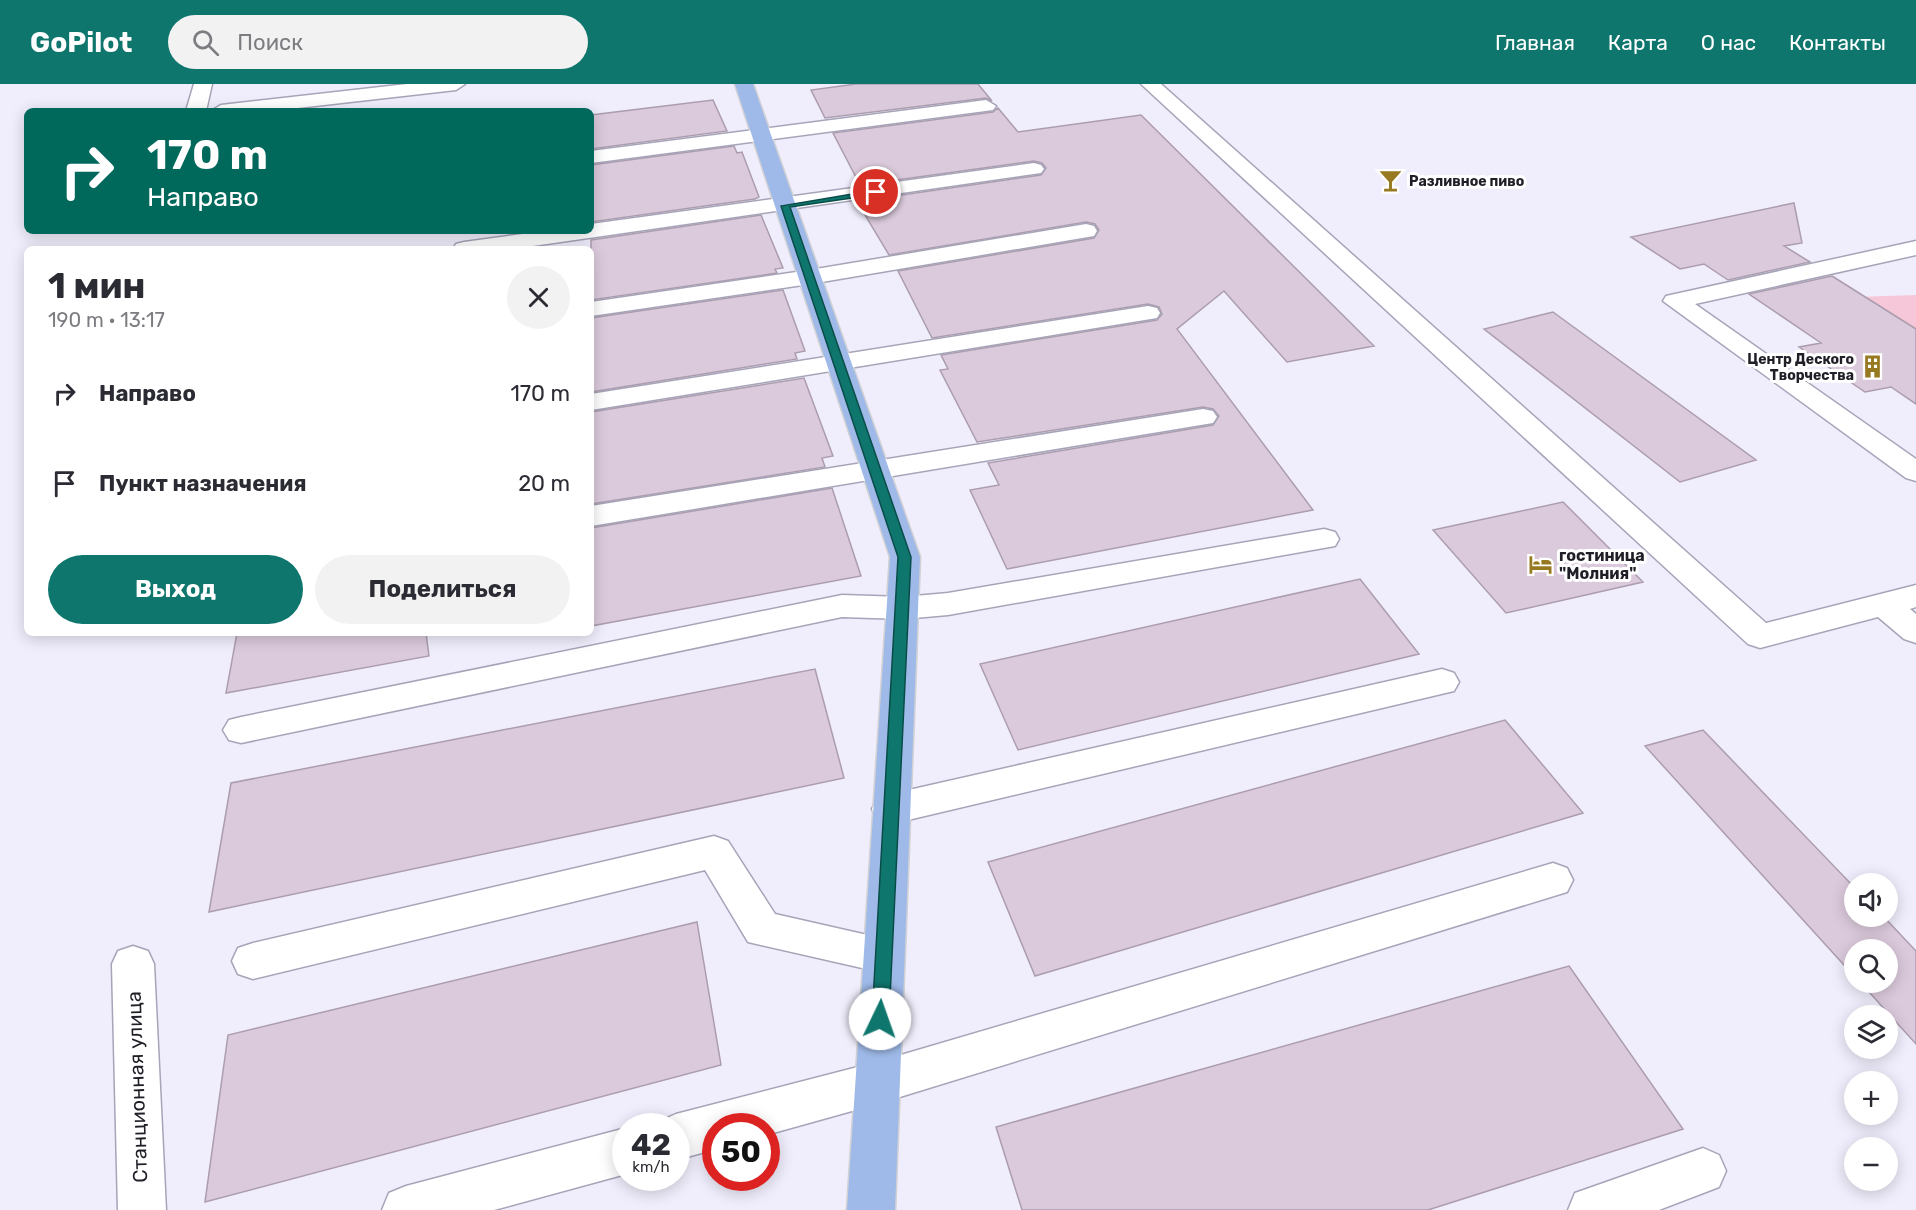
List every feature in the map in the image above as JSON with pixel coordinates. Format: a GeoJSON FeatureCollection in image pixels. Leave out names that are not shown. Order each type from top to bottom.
{"type":"FeatureCollection","features":[{"type":"Feature","properties":{"kind":"main road"},"geometry":{"type":"LineString","coordinates":[[744,84],[905,557],[871,1210]]}},
{"type":"Feature","properties":{"kind":"street"},"geometry":{"type":"LineString","coordinates":[[197,108],[203,84]]}},
{"type":"Feature","properties":{"kind":"street"},"geometry":{"type":"LineString","coordinates":[[247,108],[456,84]]}},
{"type":"Feature","properties":{"kind":"street"},"geometry":{"type":"LineString","coordinates":[[1149,84],[1760,636],[1916,596]]}},
{"type":"Feature","properties":{"kind":"street"},"geometry":{"type":"LineString","coordinates":[[594,157],[986,106]]}},
{"type":"Feature","properties":{"kind":"street"},"geometry":{"type":"LineString","coordinates":[[594,232],[1035,170]]}},
{"type":"Feature","properties":{"kind":"street"},"geometry":{"type":"LineString","coordinates":[[594,309],[810,277],[1086,231]]}},
{"type":"Feature","properties":{"kind":"street"},"geometry":{"type":"LineString","coordinates":[[486,246],[576,234]]}},
{"type":"Feature","properties":{"kind":"street"},"geometry":{"type":"LineString","coordinates":[[1916,248],[1675,301],[1916,472]]}},
{"type":"Feature","properties":{"kind":"street"},"geometry":{"type":"LineString","coordinates":[[594,402],[1148,313]]}},
{"type":"Feature","properties":{"kind":"street"},"geometry":{"type":"LineString","coordinates":[[594,516],[1203,417]]}},
{"type":"Feature","properties":{"kind":"street"},"geometry":{"type":"LineString","coordinates":[[241,730],[842,606],[903,608],[948,604],[1324,539]]}},
{"type":"Feature","properties":{"kind":"street"},"geometry":{"type":"LineString","coordinates":[[1883,604],[1916,631]]}},
{"type":"Feature","properties":{"kind":"street"},"geometry":{"type":"LineString","coordinates":[[891,809],[1442,682]]}},
{"type":"Feature","properties":{"kind":"street"},"geometry":{"type":"LineString","coordinates":[[253,961],[714,852],[762,929],[884,955]]}},
{"type":"Feature","properties":{"kind":"street"},"geometry":{"type":"LineString","coordinates":[[690,1133],[877,1083],[1553,880]]}},
{"type":"Feature","properties":{"kind":"street","name":"Станционная улица"},"geometry":{"type":"LineString","coordinates":[[133,964],[142,1210]]}},
{"type":"Feature","properties":{"kind":"street"},"geometry":{"type":"LineString","coordinates":[[406,1210],[612,1155]]}},
{"type":"Feature","properties":{"kind":"street"},"geometry":{"type":"LineString","coordinates":[[1592,1210],[1703,1171]]}},
{"type":"Feature","properties":{"kind":"shaded area"},"geometry":{"type":"Polygon","coordinates":[[[1916,295],[1916,336],[1856,297],[1916,295]]]}},
{"type":"Feature","properties":{"kind":"building"},"geometry":{"type":"Polygon","coordinates":[[[856,84],[978,84],[992,101],[986,98],[825,118],[811,90],[856,84]]]}},
{"type":"Feature","properties":{"kind":"building"},"geometry":{"type":"Polygon","coordinates":[[[713,100],[727,131],[594,149],[594,115],[713,100]]]}},
{"type":"Feature","properties":{"kind":"building"},"geometry":{"type":"Polygon","coordinates":[[[998,108],[1018,132],[1141,115],[1374,346],[1287,362],[1224,291],[1177,329],[1313,510],[1007,569],[970,490],[999,485],[988,463],[1213,425],[1219,416],[1213,409],[1203,407],[977,442],[940,370],[948,369],[941,355],[1157,320],[1162,314],[1159,307],[1148,304],[932,338],[898,271],[1094,238],[1099,230],[1095,224],[1086,222],[889,255],[862,210],[872,209],[867,200],[1041,175],[1046,168],[1042,163],[1034,161],[860,185],[833,133],[993,112],[998,108]]]}},
{"type":"Feature","properties":{"kind":"building"},"geometry":{"type":"Polygon","coordinates":[[[734,146],[737,153],[742,152],[759,197],[594,222],[594,165],[734,146]]]}},
{"type":"Feature","properties":{"kind":"building"},"geometry":{"type":"Polygon","coordinates":[[[1794,203],[1802,243],[1784,246],[1810,262],[1728,280],[1704,264],[1680,269],[1631,237],[1794,203]]]}},
{"type":"Feature","properties":{"kind":"building"},"geometry":{"type":"Polygon","coordinates":[[[761,215],[783,268],[775,269],[777,273],[594,300],[594,246],[591,246],[591,240],[761,215]]]}},
{"type":"Feature","properties":{"kind":"building","name":"Центр Деского Творчества"},"geometry":{"type":"Polygon","coordinates":[[[1832,276],[1916,329],[1916,404],[1891,387],[1865,392],[1799,347],[1821,343],[1749,294],[1832,276]]]}},
{"type":"Feature","properties":{"kind":"building"},"geometry":{"type":"Polygon","coordinates":[[[783,290],[805,351],[795,353],[797,359],[594,392],[594,318],[783,290]]]}},
{"type":"Feature","properties":{"kind":"building"},"geometry":{"type":"Polygon","coordinates":[[[1553,312],[1756,460],[1680,482],[1484,329],[1553,312]]]}},
{"type":"Feature","properties":{"kind":"building"},"geometry":{"type":"Polygon","coordinates":[[[804,378],[833,456],[822,458],[825,467],[594,504],[594,412],[804,378]]]}},
{"type":"Feature","properties":{"kind":"building"},"geometry":{"type":"Polygon","coordinates":[[[832,488],[861,576],[594,625],[594,528],[832,488]]]}},
{"type":"Feature","properties":{"kind":"building"},"geometry":{"type":"Polygon","coordinates":[[[1563,502],[1643,582],[1506,613],[1433,530],[1563,502]]]}},
{"type":"Feature","properties":{"kind":"building"},"geometry":{"type":"Polygon","coordinates":[[[1360,579],[1419,654],[1018,750],[980,664],[1360,579]]]}},
{"type":"Feature","properties":{"kind":"building"},"geometry":{"type":"Polygon","coordinates":[[[236,636],[426,636],[429,656],[226,693],[236,636]]]}},
{"type":"Feature","properties":{"kind":"building"},"geometry":{"type":"Polygon","coordinates":[[[815,669],[844,778],[209,912],[231,783],[815,669]]]}},
{"type":"Feature","properties":{"kind":"building"},"geometry":{"type":"Polygon","coordinates":[[[1505,720],[1583,813],[1035,976],[988,862],[1505,720]]]}},
{"type":"Feature","properties":{"kind":"building"},"geometry":{"type":"Polygon","coordinates":[[[1703,730],[1844,877],[1844,927],[1893,927],[1916,951],[1916,1044],[1898,1024],[1898,1005],[1881,1005],[1870,993],[1898,993],[1898,939],[1844,939],[1844,965],[1645,746],[1703,730]]]}},
{"type":"Feature","properties":{"kind":"building"},"geometry":{"type":"Polygon","coordinates":[[[697,922],[721,1065],[205,1202],[228,1035],[697,922]]]}},
{"type":"Feature","properties":{"kind":"building"},"geometry":{"type":"Polygon","coordinates":[[[1569,966],[1683,1129],[1428,1210],[1022,1210],[996,1127],[1569,966]]]}},
{"type":"Feature","properties":{"kind":"place","name":"Разливное пиво"},"geometry":{"type":"Point","coordinates":[1391,181]}},
{"type":"Feature","properties":{"kind":"place","name":"Центр Деского Творчества"},"geometry":{"type":"Point","coordinates":[1872,367]}},
{"type":"Feature","properties":{"kind":"place","name":"гостиница \"Молния\""},"geometry":{"type":"Point","coordinates":[1541,564]}},
{"type":"Feature","properties":{"kind":"route"},"geometry":{"type":"LineString","coordinates":[[876,192],[785,206],[905,557],[880,1019]]}}]}
